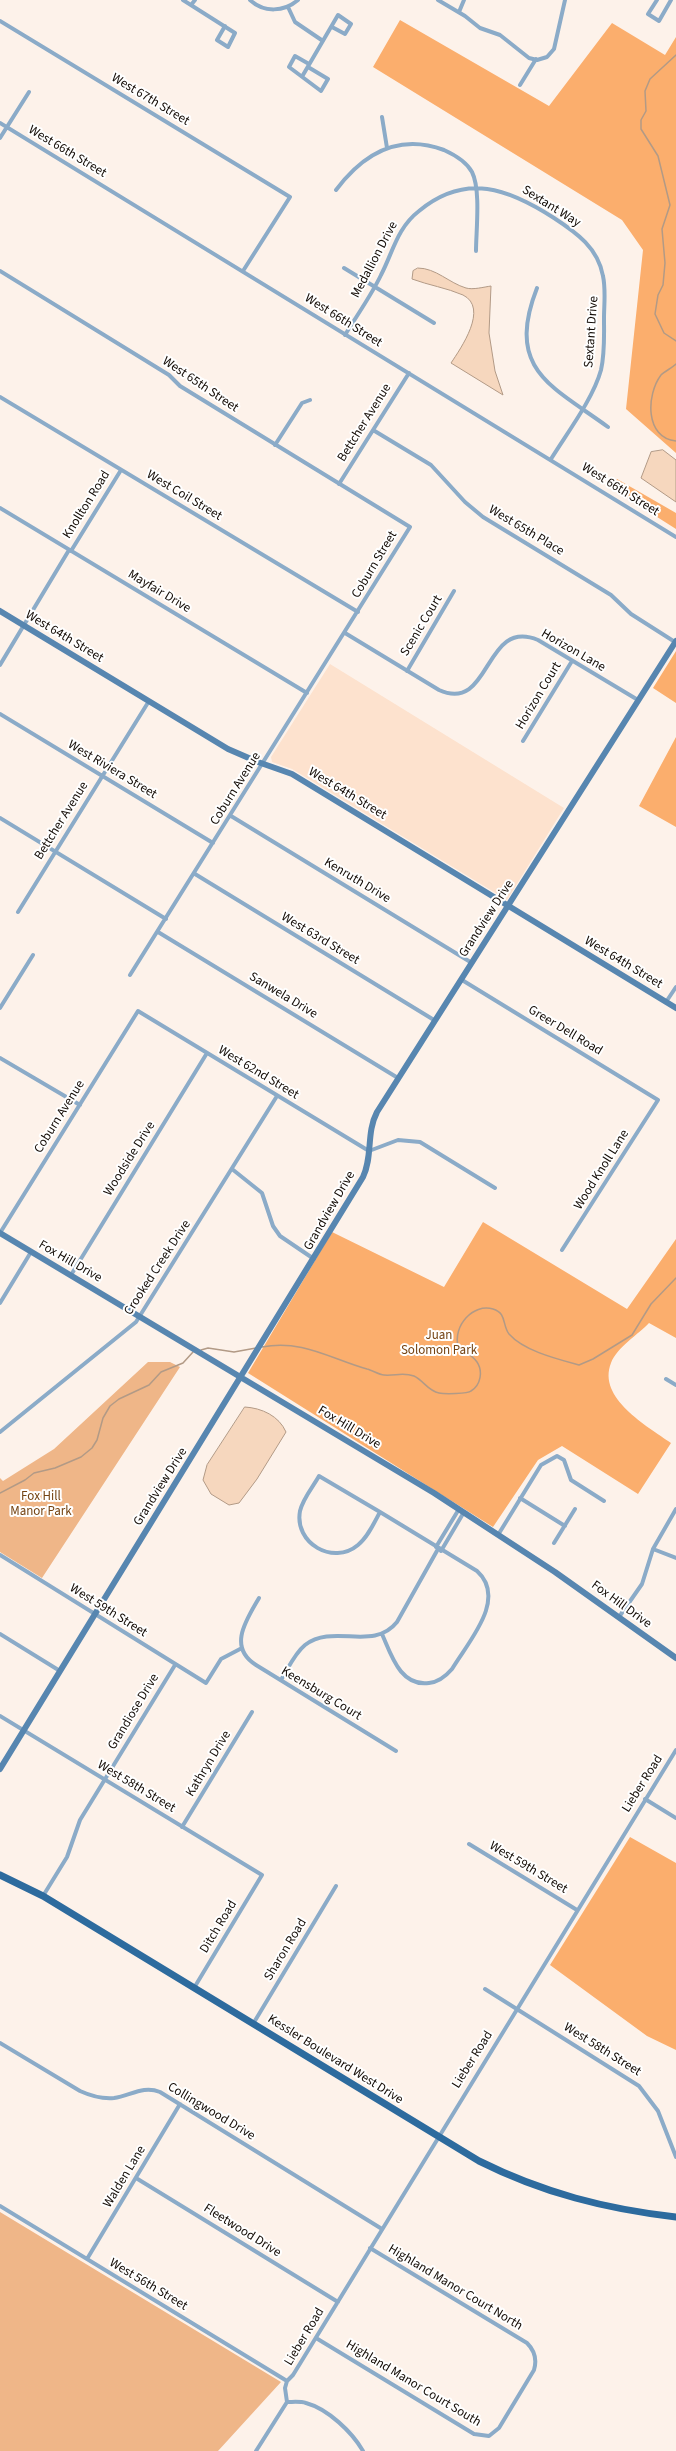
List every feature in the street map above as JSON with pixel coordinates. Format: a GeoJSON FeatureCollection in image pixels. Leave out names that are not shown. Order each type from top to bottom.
{"type":"FeatureCollection","features":[{"type":"Feature","properties":{"kind":"main road","name":"Kessler Boulevard West Drive"},"geometry":{"type":"LineString","coordinates":[[0,1876],[43,1896],[438,2138],[508,2175],[564,2196],[621,2210],[676,2217]]}},
{"type":"Feature","properties":{"kind":"street"},"geometry":{"type":"LineString","coordinates":[[183,0],[236,32],[228,47],[217,40],[225,26]]}},
{"type":"Feature","properties":{"kind":"street"},"geometry":{"type":"LineString","coordinates":[[191,5],[195,0]]}},
{"type":"Feature","properties":{"kind":"street"},"geometry":{"type":"LineString","coordinates":[[250,0],[258,6],[270,10],[288,7],[298,0]]}},
{"type":"Feature","properties":{"kind":"street"},"geometry":{"type":"LineString","coordinates":[[438,0],[459,12],[480,28],[500,35],[529,58],[536,59],[541,59],[549,55],[554,47],[565,0]]}},
{"type":"Feature","properties":{"kind":"street"},"geometry":{"type":"LineString","coordinates":[[459,12],[464,0]]}},
{"type":"Feature","properties":{"kind":"street"},"geometry":{"type":"LineString","coordinates":[[657,0],[648,14],[659,21],[671,0]]}},
{"type":"Feature","properties":{"kind":"street"},"geometry":{"type":"LineString","coordinates":[[288,7],[295,22],[323,41]]}},
{"type":"Feature","properties":{"kind":"street"},"geometry":{"type":"LineString","coordinates":[[303,76],[338,15],[351,24],[345,34],[332,27]]}},
{"type":"Feature","properties":{"kind":"street","name":"West 67th Street"},"geometry":{"type":"LineString","coordinates":[[0,20],[290,197],[243,271]]}},
{"type":"Feature","properties":{"kind":"street"},"geometry":{"type":"LineString","coordinates":[[295,56],[328,79],[321,91],[306,81],[303,76],[289,67],[295,56]]}},
{"type":"Feature","properties":{"kind":"street"},"geometry":{"type":"LineString","coordinates":[[520,85],[536,59]]}},
{"type":"Feature","properties":{"kind":"street"},"geometry":{"type":"LineString","coordinates":[[0,138],[29,92]]}},
{"type":"Feature","properties":{"kind":"street"},"geometry":{"type":"LineString","coordinates":[[382,116],[387,148]]}},
{"type":"Feature","properties":{"kind":"street","name":"West 66th Street"},"geometry":{"type":"LineString","coordinates":[[0,123],[345,335],[551,459],[676,537]]}},
{"type":"Feature","properties":{"kind":"street"},"geometry":{"type":"LineString","coordinates":[[336,190],[357,165],[387,148],[402,145],[421,145],[450,153],[470,169],[476,188],[476,251]]}},
{"type":"Feature","properties":{"kind":"street","name":"Sextant Way"},"geometry":{"type":"LineString","coordinates":[[476,188],[497,190],[516,196],[572,230],[589,245]]}},
{"type":"Feature","properties":{"kind":"street","name":"Medallion Drive"},"geometry":{"type":"LineString","coordinates":[[345,335],[375,286],[398,235],[415,214],[443,196],[476,188]]}},
{"type":"Feature","properties":{"kind":"street","name":"Sextant Drive"},"geometry":{"type":"LineString","coordinates":[[551,459],[598,380],[603,353],[604,278],[598,259],[589,245]]}},
{"type":"Feature","properties":{"kind":"street"},"geometry":{"type":"LineString","coordinates":[[344,268],[434,323]]}},
{"type":"Feature","properties":{"kind":"street","name":"West 65th Street"},"geometry":{"type":"LineString","coordinates":[[0,271],[169,375],[180,386],[410,527]]}},
{"type":"Feature","properties":{"kind":"street"},"geometry":{"type":"LineString","coordinates":[[537,288],[527,324],[527,340],[531,357],[539,374],[550,387],[608,427]]}},
{"type":"Feature","properties":{"kind":"street","name":"Bettcher Avenue"},"geometry":{"type":"LineString","coordinates":[[339,484],[408,373]]}},
{"type":"Feature","properties":{"kind":"street","name":"West Coil Street"},"geometry":{"type":"LineString","coordinates":[[0,398],[358,612]]}},
{"type":"Feature","properties":{"kind":"street"},"geometry":{"type":"LineString","coordinates":[[275,445],[302,403],[310,400]]}},
{"type":"Feature","properties":{"kind":"street","name":"West 65th Place"},"geometry":{"type":"LineString","coordinates":[[373,430],[431,466],[465,502],[483,517],[611,595],[631,614],[676,641]]}},
{"type":"Feature","properties":{"kind":"street","name":"Knollton Road"},"geometry":{"type":"LineString","coordinates":[[0,664],[121,470]]}},
{"type":"Feature","properties":{"kind":"street","name":"Mayfair Drive"},"geometry":{"type":"LineString","coordinates":[[0,508],[307,693]]}},
{"type":"Feature","properties":{"kind":"street","name":"Coburn Street"},"geometry":{"type":"LineString","coordinates":[[358,612],[410,527]]}},
{"type":"Feature","properties":{"kind":"street","name":"Scenic Court"},"geometry":{"type":"LineString","coordinates":[[407,671],[454,591]]}},
{"type":"Feature","properties":{"kind":"street","name":"West 64th Street"},"geometry":{"type":"LineString","coordinates":[[0,611],[228,749],[292,774],[676,1008]]}},
{"type":"Feature","properties":{"kind":"street","name":"Coburn Avenue"},"geometry":{"type":"LineString","coordinates":[[130,975],[195,874],[358,612]]}},
{"type":"Feature","properties":{"kind":"street","name":"Horizon Lane"},"geometry":{"type":"LineString","coordinates":[[345,633],[443,692],[462,693],[478,682],[501,646],[509,640],[522,637],[538,640],[638,700]]}},
{"type":"Feature","properties":{"kind":"street","name":"Grandview Drive"},"geometry":{"type":"LineString","coordinates":[[0,1769],[364,1177],[368,1165],[373,1118],[676,641]]}},
{"type":"Feature","properties":{"kind":"street","name":"Horizon Court"},"geometry":{"type":"LineString","coordinates":[[523,741],[572,661]]}},
{"type":"Feature","properties":{"kind":"street","name":"Bettcher Avenue"},"geometry":{"type":"LineString","coordinates":[[18,912],[149,701]]}},
{"type":"Feature","properties":{"kind":"street","name":"West Riviera Street"},"geometry":{"type":"LineString","coordinates":[[0,714],[213,843]]}},
{"type":"Feature","properties":{"kind":"street","name":"Kenruth Drive"},"geometry":{"type":"LineString","coordinates":[[231,816],[472,963]]}},
{"type":"Feature","properties":{"kind":"street"},"geometry":{"type":"LineString","coordinates":[[0,818],[166,919]]}},
{"type":"Feature","properties":{"kind":"street","name":"West 63rd Street"},"geometry":{"type":"LineString","coordinates":[[195,874],[434,1020]]}},
{"type":"Feature","properties":{"kind":"street","name":"Sanwela Drive"},"geometry":{"type":"LineString","coordinates":[[158,932],[398,1078]]}},
{"type":"Feature","properties":{"kind":"street"},"geometry":{"type":"LineString","coordinates":[[0,1008],[33,955]]}},
{"type":"Feature","properties":{"kind":"street","name":"Greer Dell Road"},"geometry":{"type":"LineString","coordinates":[[462,980],[658,1100]]}},
{"type":"Feature","properties":{"kind":"street"},"geometry":{"type":"LineString","coordinates":[[666,1002],[676,987]]}},
{"type":"Feature","properties":{"kind":"street","name":"Coburn Avenue"},"geometry":{"type":"LineString","coordinates":[[0,1233],[138,1011]]}},
{"type":"Feature","properties":{"kind":"street","name":"West 62nd Street"},"geometry":{"type":"LineString","coordinates":[[138,1011],[369,1151]]}},
{"type":"Feature","properties":{"kind":"street","name":"Woodside Drive"},"geometry":{"type":"LineString","coordinates":[[70,1275],[207,1053]]}},
{"type":"Feature","properties":{"kind":"street"},"geometry":{"type":"LineString","coordinates":[[0,1058],[80,1105]]}},
{"type":"Feature","properties":{"kind":"street","name":"Crooked Creek Drive"},"geometry":{"type":"LineString","coordinates":[[0,1432],[132,1326],[140,1316],[276,1096]]}},
{"type":"Feature","properties":{"kind":"street","name":"Wood Knoll Lane"},"geometry":{"type":"LineString","coordinates":[[562,1250],[658,1100]]}},
{"type":"Feature","properties":{"kind":"street"},"geometry":{"type":"LineString","coordinates":[[369,1151],[398,1140],[420,1142],[495,1188]]}},
{"type":"Feature","properties":{"kind":"street"},"geometry":{"type":"LineString","coordinates":[[232,1169],[262,1193],[273,1226],[280,1236],[314,1260]]}},
{"type":"Feature","properties":{"kind":"street","name":"Fox Hill Drive"},"geometry":{"type":"LineString","coordinates":[[0,1233],[242,1376],[461,1510],[619,1617],[676,1658]]}},
{"type":"Feature","properties":{"kind":"street"},"geometry":{"type":"LineString","coordinates":[[0,1303],[31,1252]]}},
{"type":"Feature","properties":{"kind":"street"},"geometry":{"type":"LineString","coordinates":[[666,1379],[676,1386]]}},
{"type":"Feature","properties":{"kind":"street"},"geometry":{"type":"LineString","coordinates":[[498,1535],[542,1464],[559,1456],[564,1460],[571,1480],[604,1501]]}},
{"type":"Feature","properties":{"kind":"street"},"geometry":{"type":"LineString","coordinates":[[380,1512],[361,1542],[350,1550],[340,1553],[327,1553],[314,1546],[306,1538],[300,1525],[303,1504],[320,1476],[380,1512],[438,1549],[479,1573],[486,1582],[490,1594],[486,1612],[452,1669],[445,1676],[434,1682],[421,1683],[411,1680],[399,1669],[382,1634]]}},
{"type":"Feature","properties":{"kind":"street"},"geometry":{"type":"LineString","coordinates":[[520,1498],[565,1526]]}},
{"type":"Feature","properties":{"kind":"street"},"geometry":{"type":"LineString","coordinates":[[554,1543],[575,1509]]}},
{"type":"Feature","properties":{"kind":"street"},"geometry":{"type":"LineString","coordinates":[[619,1617],[642,1584],[653,1549],[676,1509]]}},
{"type":"Feature","properties":{"kind":"street"},"geometry":{"type":"LineString","coordinates":[[438,1549],[461,1510]]}},
{"type":"Feature","properties":{"kind":"street"},"geometry":{"type":"LineString","coordinates":[[281,1680],[299,1651],[315,1640],[331,1635],[366,1637],[382,1634],[397,1622],[461,1510]]}},
{"type":"Feature","properties":{"kind":"street"},"geometry":{"type":"LineString","coordinates":[[653,1549],[676,1558]]}},
{"type":"Feature","properties":{"kind":"street","name":"West 59th Street"},"geometry":{"type":"LineString","coordinates":[[0,1555],[206,1683],[221,1659],[242,1648]]}},
{"type":"Feature","properties":{"kind":"street"},"geometry":{"type":"LineString","coordinates":[[242,1648],[240,1636],[242,1627],[259,1598]]}},
{"type":"Feature","properties":{"kind":"street"},"geometry":{"type":"LineString","coordinates":[[0,1634],[60,1671]]}},
{"type":"Feature","properties":{"kind":"street","name":"Keensburg Court"},"geometry":{"type":"LineString","coordinates":[[242,1648],[253,1664],[396,1751]]}},
{"type":"Feature","properties":{"kind":"street","name":"Grandiose Drive"},"geometry":{"type":"LineString","coordinates":[[43,1896],[67,1857],[78,1824],[175,1665]]}},
{"type":"Feature","properties":{"kind":"street","name":"Kathryn Drive"},"geometry":{"type":"LineString","coordinates":[[182,1827],[252,1712]]}},
{"type":"Feature","properties":{"kind":"street","name":"West 58th Street"},"geometry":{"type":"LineString","coordinates":[[0,1716],[262,1875]]}},
{"type":"Feature","properties":{"kind":"street","name":"Lieber Road"},"geometry":{"type":"LineString","coordinates":[[286,2381],[293,2375],[316,2338],[676,1750]]}},
{"type":"Feature","properties":{"kind":"street"},"geometry":{"type":"LineString","coordinates":[[645,1799],[676,1818]]}},
{"type":"Feature","properties":{"kind":"street","name":"West 59th Street"},"geometry":{"type":"LineString","coordinates":[[469,1844],[577,1910]]}},
{"type":"Feature","properties":{"kind":"street","name":"Ditch Road"},"geometry":{"type":"LineString","coordinates":[[194,1988],[262,1875]]}},
{"type":"Feature","properties":{"kind":"street","name":"Sharon Road"},"geometry":{"type":"LineString","coordinates":[[253,2024],[336,1886]]}},
{"type":"Feature","properties":{"kind":"street","name":"West 58th Street"},"geometry":{"type":"LineString","coordinates":[[485,1989],[516,2010],[639,2086],[658,2111],[676,2157]]}},
{"type":"Feature","properties":{"kind":"street","name":"Collingwood Drive"},"geometry":{"type":"LineString","coordinates":[[0,2043],[88,2095],[112,2098],[141,2090],[152,2090],[180,2104],[382,2229]]}},
{"type":"Feature","properties":{"kind":"street","name":"Walden Lane"},"geometry":{"type":"LineString","coordinates":[[87,2259],[180,2104]]}},
{"type":"Feature","properties":{"kind":"street","name":"Fleetwood Drive"},"geometry":{"type":"LineString","coordinates":[[136,2178],[338,2302]]}},
{"type":"Feature","properties":{"kind":"street","name":"West 56th Street"},"geometry":{"type":"LineString","coordinates":[[0,2206],[286,2381]]}},
{"type":"Feature","properties":{"kind":"street","name":"Highland Manor Court North"},"geometry":{"type":"LineString","coordinates":[[370,2248],[529,2345]]}},
{"type":"Feature","properties":{"kind":"street","name":"Highland Manor Court South"},"geometry":{"type":"LineString","coordinates":[[316,2338],[474,2434],[485,2437],[493,2434],[500,2428],[534,2370],[536,2358],[529,2345]]}},
{"type":"Feature","properties":{"kind":"street"},"geometry":{"type":"LineString","coordinates":[[256,2451],[287,2402],[285,2388],[286,2381]]}},
{"type":"Feature","properties":{"kind":"street"},"geometry":{"type":"LineString","coordinates":[[287,2402],[308,2404],[329,2416],[350,2434],[363,2451]]}},
{"type":"Feature","properties":{"kind":"shaded area"},"geometry":{"type":"Polygon","coordinates":[[[418,268],[431,270],[460,286],[469,289],[491,286],[489,333],[495,371],[503,395],[451,363],[466,338],[473,318],[474,309],[470,301],[463,295],[412,279],[413,271],[418,268]]]}},
{"type":"Feature","properties":{"kind":"shaded area"},"geometry":{"type":"Polygon","coordinates":[[[663,450],[676,460],[676,502],[641,478],[651,452],[663,450]]]}},
{"type":"Feature","properties":{"kind":"shaded area"},"geometry":{"type":"Polygon","coordinates":[[[330,664],[564,808],[507,900],[292,769],[272,762],[271,757],[330,664]]]}},
{"type":"Feature","properties":{"kind":"shaded area"},"geometry":{"type":"Polygon","coordinates":[[[245,1407],[264,1411],[274,1417],[283,1426],[286,1432],[257,1479],[239,1503],[229,1505],[211,1494],[203,1480],[207,1465],[245,1407]]]}},
{"type":"Feature","properties":{"kind":"green space"},"geometry":{"type":"Polygon","coordinates":[[[400,20],[549,106],[612,23],[665,55],[676,37],[676,453],[626,409],[643,250],[622,220],[373,67],[400,20]]]}},
{"type":"Feature","properties":{"kind":"green space"},"geometry":{"type":"Polygon","coordinates":[[[617,479],[676,513],[676,529],[613,489],[617,479]]]}},
{"type":"Feature","properties":{"kind":"green space"},"geometry":{"type":"Polygon","coordinates":[[[676,651],[676,703],[653,688],[676,651]]]}},
{"type":"Feature","properties":{"kind":"green space"},"geometry":{"type":"Polygon","coordinates":[[[676,737],[676,827],[639,806],[676,737]]]}},
{"type":"Feature","properties":{"kind":"green space","name":"Juan Solomon Park"},"geometry":{"type":"Polygon","coordinates":[[[483,1222],[627,1309],[676,1239],[676,1338],[649,1323],[614,1357],[611,1363],[609,1376],[611,1388],[627,1410],[671,1443],[638,1494],[562,1446],[538,1460],[493,1527],[248,1373],[332,1232],[444,1287],[483,1222]]]}},
{"type":"Feature","properties":{"kind":"green space","name":"Fox Hill Manor Park"},"geometry":{"type":"Polygon","coordinates":[[[148,1362],[170,1362],[180,1367],[42,1578],[0,1552],[0,1478],[3,1481],[54,1449],[148,1362]]]}},
{"type":"Feature","properties":{"kind":"green space"},"geometry":{"type":"Polygon","coordinates":[[[630,1837],[676,1863],[676,2050],[647,2036],[550,1965],[630,1837]]]}},
{"type":"Feature","properties":{"kind":"green space"},"geometry":{"type":"Polygon","coordinates":[[[0,2212],[281,2382],[218,2451],[0,2451],[0,2212]]]}},
{"type":"Feature","properties":{"kind":"waterway"},"geometry":{"type":"LineString","coordinates":[[676,55],[650,79],[645,91],[646,111],[641,120],[641,129],[658,156],[670,205],[662,229],[665,263],[663,285],[658,295],[655,314],[664,333],[676,341]]}},
{"type":"Feature","properties":{"kind":"waterway"},"geometry":{"type":"LineString","coordinates":[[676,364],[661,375],[656,383],[651,404],[651,414],[658,432],[666,438],[676,441]]}},
{"type":"Feature","properties":{"kind":"waterway"},"geometry":{"type":"LineString","coordinates":[[262,1347],[277,1345],[303,1348],[316,1351],[382,1375],[406,1374],[414,1376],[435,1392],[451,1394],[465,1393],[471,1391],[479,1382],[480,1369],[473,1357],[458,1346],[457,1338],[466,1318],[478,1309],[493,1309],[500,1313],[509,1334],[515,1340],[532,1350],[579,1365],[593,1359],[632,1335],[651,1304],[676,1278]]}},
{"type":"Feature","properties":{"kind":"waterway"},"geometry":{"type":"LineString","coordinates":[[201,1350],[208,1348],[234,1352],[256,1348]]}},
{"type":"Feature","properties":{"kind":"waterway"},"geometry":{"type":"LineString","coordinates":[[0,1493],[25,1480],[34,1473],[55,1468],[81,1457],[92,1448],[97,1440],[103,1418],[110,1406],[119,1399],[149,1385],[161,1372],[183,1363],[193,1352]]}}]}
